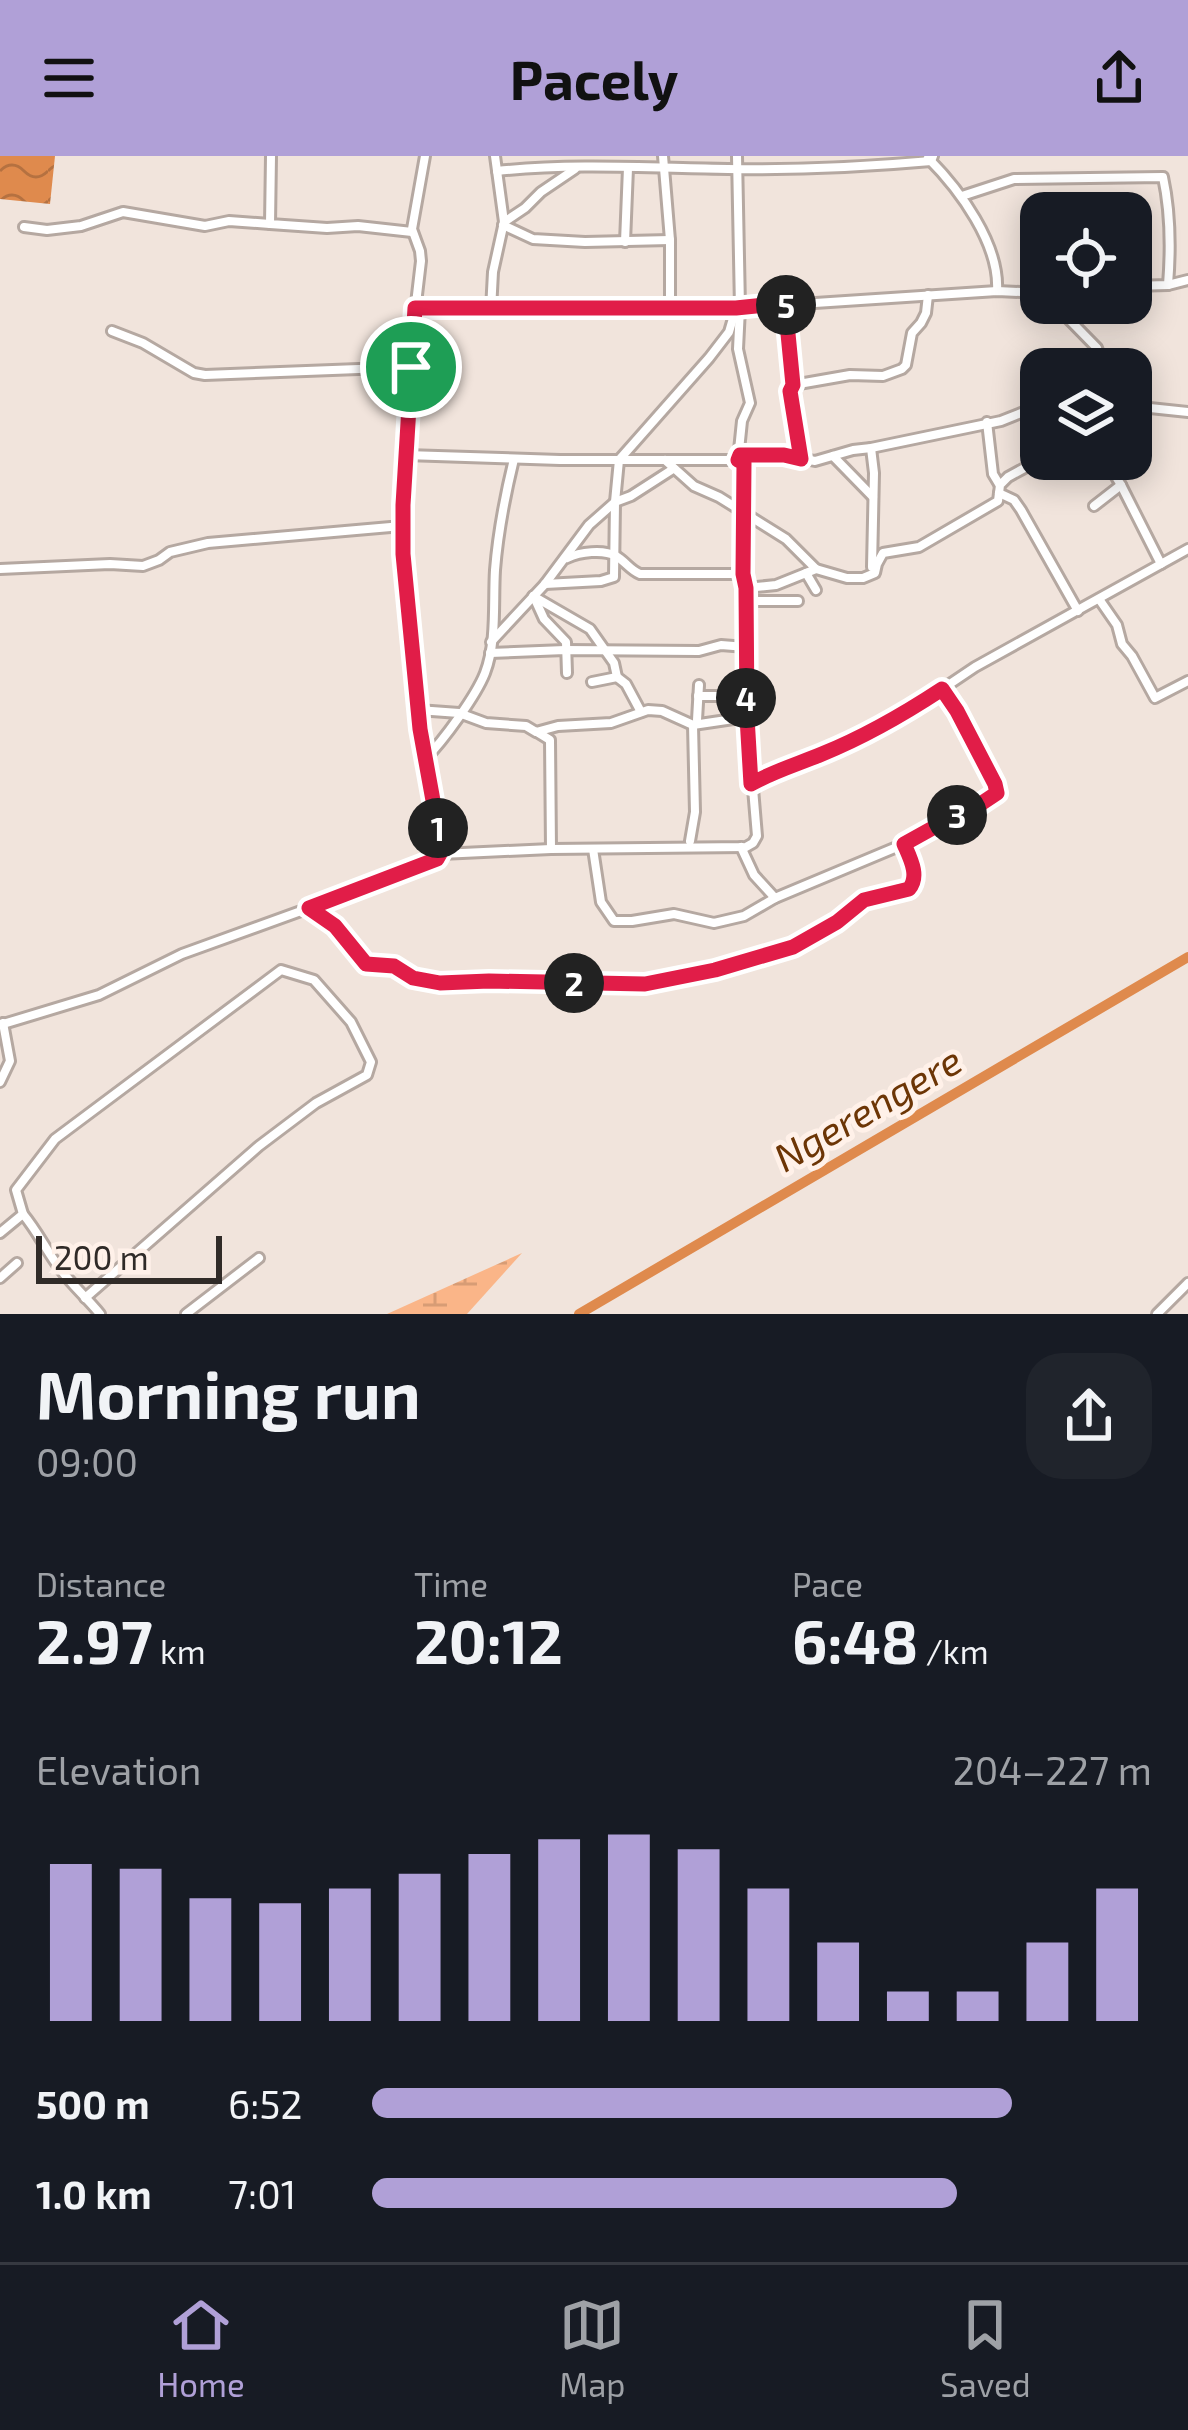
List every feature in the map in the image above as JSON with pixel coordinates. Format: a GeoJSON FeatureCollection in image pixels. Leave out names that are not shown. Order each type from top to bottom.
{"type":"FeatureCollection","features":[{"type":"Feature","properties":{"kind":"street"},"geometry":{"type":"LineString","coordinates":[[270,224],[271,156]]}},
{"type":"Feature","properties":{"kind":"street"},"geometry":{"type":"LineString","coordinates":[[0,1082],[10,1061],[2,1024],[99,995],[182,953],[417,868],[441,854],[418,710],[402,526],[421,255],[412,232],[425,156]]}},
{"type":"Feature","properties":{"kind":"street"},"geometry":{"type":"LineString","coordinates":[[490,310],[503,223],[495,156]]}},
{"type":"Feature","properties":{"kind":"street"},"geometry":{"type":"LineString","coordinates":[[663,156],[670,308]]}},
{"type":"Feature","properties":{"kind":"street"},"geometry":{"type":"LineString","coordinates":[[441,854],[741,847],[757,836],[746,696],[744,463],[739,457],[742,421],[750,403],[738,349],[737,156]]}},
{"type":"Feature","properties":{"kind":"street"},"geometry":{"type":"LineString","coordinates":[[497,171],[554,166],[736,169],[930,158],[962,196],[993,257],[997,291]]}},
{"type":"Feature","properties":{"kind":"street"},"geometry":{"type":"LineString","coordinates":[[503,223],[576,168]]}},
{"type":"Feature","properties":{"kind":"street"},"geometry":{"type":"LineString","coordinates":[[626,242],[628,168]]}},
{"type":"Feature","properties":{"kind":"street"},"geometry":{"type":"LineString","coordinates":[[962,196],[1013,178],[1163,177],[1170,216],[1168,285]]}},
{"type":"Feature","properties":{"kind":"street"},"geometry":{"type":"LineString","coordinates":[[23,227],[81,226],[123,212],[205,226],[229,221],[412,232]]}},
{"type":"Feature","properties":{"kind":"street"},"geometry":{"type":"LineString","coordinates":[[503,223],[532,239],[670,240]]}},
{"type":"Feature","properties":{"kind":"street"},"geometry":{"type":"LineString","coordinates":[[1152,285],[1188,280]]}},
{"type":"Feature","properties":{"kind":"street"},"geometry":{"type":"LineString","coordinates":[[415,308],[738,308],[1020,292]]}},
{"type":"Feature","properties":{"kind":"street"},"geometry":{"type":"LineString","coordinates":[[793,385],[850,375],[883,376],[902,369],[912,333],[926,313],[928,296]]}},
{"type":"Feature","properties":{"kind":"street"},"geometry":{"type":"LineString","coordinates":[[785,303],[790,391],[801,459]]}},
{"type":"Feature","properties":{"kind":"street"},"geometry":{"type":"LineString","coordinates":[[545,584],[614,577],[619,460],[709,358],[729,332],[738,308]]}},
{"type":"Feature","properties":{"kind":"street"},"geometry":{"type":"LineString","coordinates":[[1074,324],[1097,348]]}},
{"type":"Feature","properties":{"kind":"street"},"geometry":{"type":"LineString","coordinates":[[112,332],[205,375],[411,367]]}},
{"type":"Feature","properties":{"kind":"street"},"geometry":{"type":"LineString","coordinates":[[1152,408],[1188,412]]}},
{"type":"Feature","properties":{"kind":"street"},"geometry":{"type":"LineString","coordinates":[[406,455],[619,460],[784,455],[815,460],[1020,413]]}},
{"type":"Feature","properties":{"kind":"street"},"geometry":{"type":"LineString","coordinates":[[987,422],[993,474],[1000,489],[1021,510],[1078,611]]}},
{"type":"Feature","properties":{"kind":"street"},"geometry":{"type":"LineString","coordinates":[[871,448],[872,574]]}},
{"type":"Feature","properties":{"kind":"street"},"geometry":{"type":"LineString","coordinates":[[833,456],[873,497]]}},
{"type":"Feature","properties":{"kind":"street"},"geometry":{"type":"LineString","coordinates":[[425,759],[439,746],[484,675],[503,503],[514,458]]}},
{"type":"Feature","properties":{"kind":"street"},"geometry":{"type":"LineString","coordinates":[[665,460],[694,486],[787,539],[811,571],[816,590]]}},
{"type":"Feature","properties":{"kind":"street"},"geometry":{"type":"LineString","coordinates":[[490,648],[589,525],[615,502],[674,470]]}},
{"type":"Feature","properties":{"kind":"street"},"geometry":{"type":"LineString","coordinates":[[746,588],[776,585],[811,571],[863,578],[872,574],[883,553],[919,547],[998,501],[1008,477],[1020,470]]}},
{"type":"Feature","properties":{"kind":"street"},"geometry":{"type":"LineString","coordinates":[[1118,480],[1161,565]]}},
{"type":"Feature","properties":{"kind":"street"},"geometry":{"type":"LineString","coordinates":[[1094,506],[1121,485]]}},
{"type":"Feature","properties":{"kind":"street"},"geometry":{"type":"LineString","coordinates":[[0,569],[143,566],[170,552],[208,543],[402,526]]}},
{"type":"Feature","properties":{"kind":"street"},"geometry":{"type":"LineString","coordinates":[[751,784],[859,736],[1188,549]]}},
{"type":"Feature","properties":{"kind":"street"},"geometry":{"type":"LineString","coordinates":[[566,558],[585,553],[616,556],[640,574],[743,574]]}},
{"type":"Feature","properties":{"kind":"street"},"geometry":{"type":"LineString","coordinates":[[533,596],[544,619],[566,642],[568,673]]}},
{"type":"Feature","properties":{"kind":"street"},"geometry":{"type":"LineString","coordinates":[[533,596],[590,629],[641,712]]}},
{"type":"Feature","properties":{"kind":"street"},"geometry":{"type":"LineString","coordinates":[[1099,599],[1155,698],[1188,681]]}},
{"type":"Feature","properties":{"kind":"street"},"geometry":{"type":"LineString","coordinates":[[746,601],[798,602]]}},
{"type":"Feature","properties":{"kind":"street"},"geometry":{"type":"LineString","coordinates":[[490,648],[699,651],[722,645],[746,647]]}},
{"type":"Feature","properties":{"kind":"street"},"geometry":{"type":"LineString","coordinates":[[592,682],[617,677]]}},
{"type":"Feature","properties":{"kind":"street"},"geometry":{"type":"LineString","coordinates":[[593,849],[601,902],[614,921],[674,914],[714,923],[744,916],[775,898],[904,844],[997,793],[942,689]]}},
{"type":"Feature","properties":{"kind":"street"},"geometry":{"type":"LineString","coordinates":[[690,841],[698,690],[746,696]]}},
{"type":"Feature","properties":{"kind":"street"},"geometry":{"type":"LineString","coordinates":[[418,710],[526,726],[550,740],[551,849]]}},
{"type":"Feature","properties":{"kind":"street"},"geometry":{"type":"LineString","coordinates":[[536,732],[610,723],[641,712],[662,711],[695,722],[747,717]]}},
{"type":"Feature","properties":{"kind":"street"},"geometry":{"type":"LineString","coordinates":[[309,908],[335,926],[366,964],[394,966],[424,980],[645,984],[793,947],[864,900],[909,889],[914,873],[904,844]]}},
{"type":"Feature","properties":{"kind":"street"},"geometry":{"type":"LineString","coordinates":[[741,847],[754,875],[775,898]]}},
{"type":"Feature","properties":{"kind":"street"},"geometry":{"type":"LineString","coordinates":[[85,1298],[259,1146],[316,1103],[367,1075],[370,1062],[350,1022],[314,980],[281,970],[55,1139],[16,1190],[22,1214],[40,1233],[50,1254],[85,1298],[100,1314]]}},
{"type":"Feature","properties":{"kind":"street"},"geometry":{"type":"LineString","coordinates":[[0,1233],[22,1214]]}},
{"type":"Feature","properties":{"kind":"street"},"geometry":{"type":"LineString","coordinates":[[186,1314],[260,1258]]}},
{"type":"Feature","properties":{"kind":"street"},"geometry":{"type":"LineString","coordinates":[[0,1278],[17,1263]]}},
{"type":"Feature","properties":{"kind":"street"},"geometry":{"type":"LineString","coordinates":[[1157,1314],[1188,1283]]}},
{"type":"Feature","properties":{"kind":"green space"},"geometry":{"type":"Polygon","coordinates":[[[522,1253],[467,1314],[387,1314],[522,1253]]]}},
{"type":"Feature","properties":{"kind":"water"},"geometry":{"type":"Polygon","coordinates":[[[0,156],[55,156],[50,204],[0,199],[0,156]]]}},
{"type":"Feature","properties":{"kind":"waterway","name":"Ngerengere"},"geometry":{"type":"LineString","coordinates":[[579,1314],[1188,957]]}},
{"type":"Feature","properties":{"kind":"route"},"geometry":{"type":"LineString","coordinates":[[785,303],[790,391],[801,459],[740,455],[738,460],[744,463],[751,784],[775,770],[823,754],[942,689],[997,793],[904,844],[914,873],[909,889],[864,900],[793,947],[715,970],[645,984],[440,983],[413,978],[394,966],[370,967],[335,926],[309,908],[437,859],[442,850],[420,729],[403,554],[411,367],[415,308],[736,308],[785,303]]}}]}
